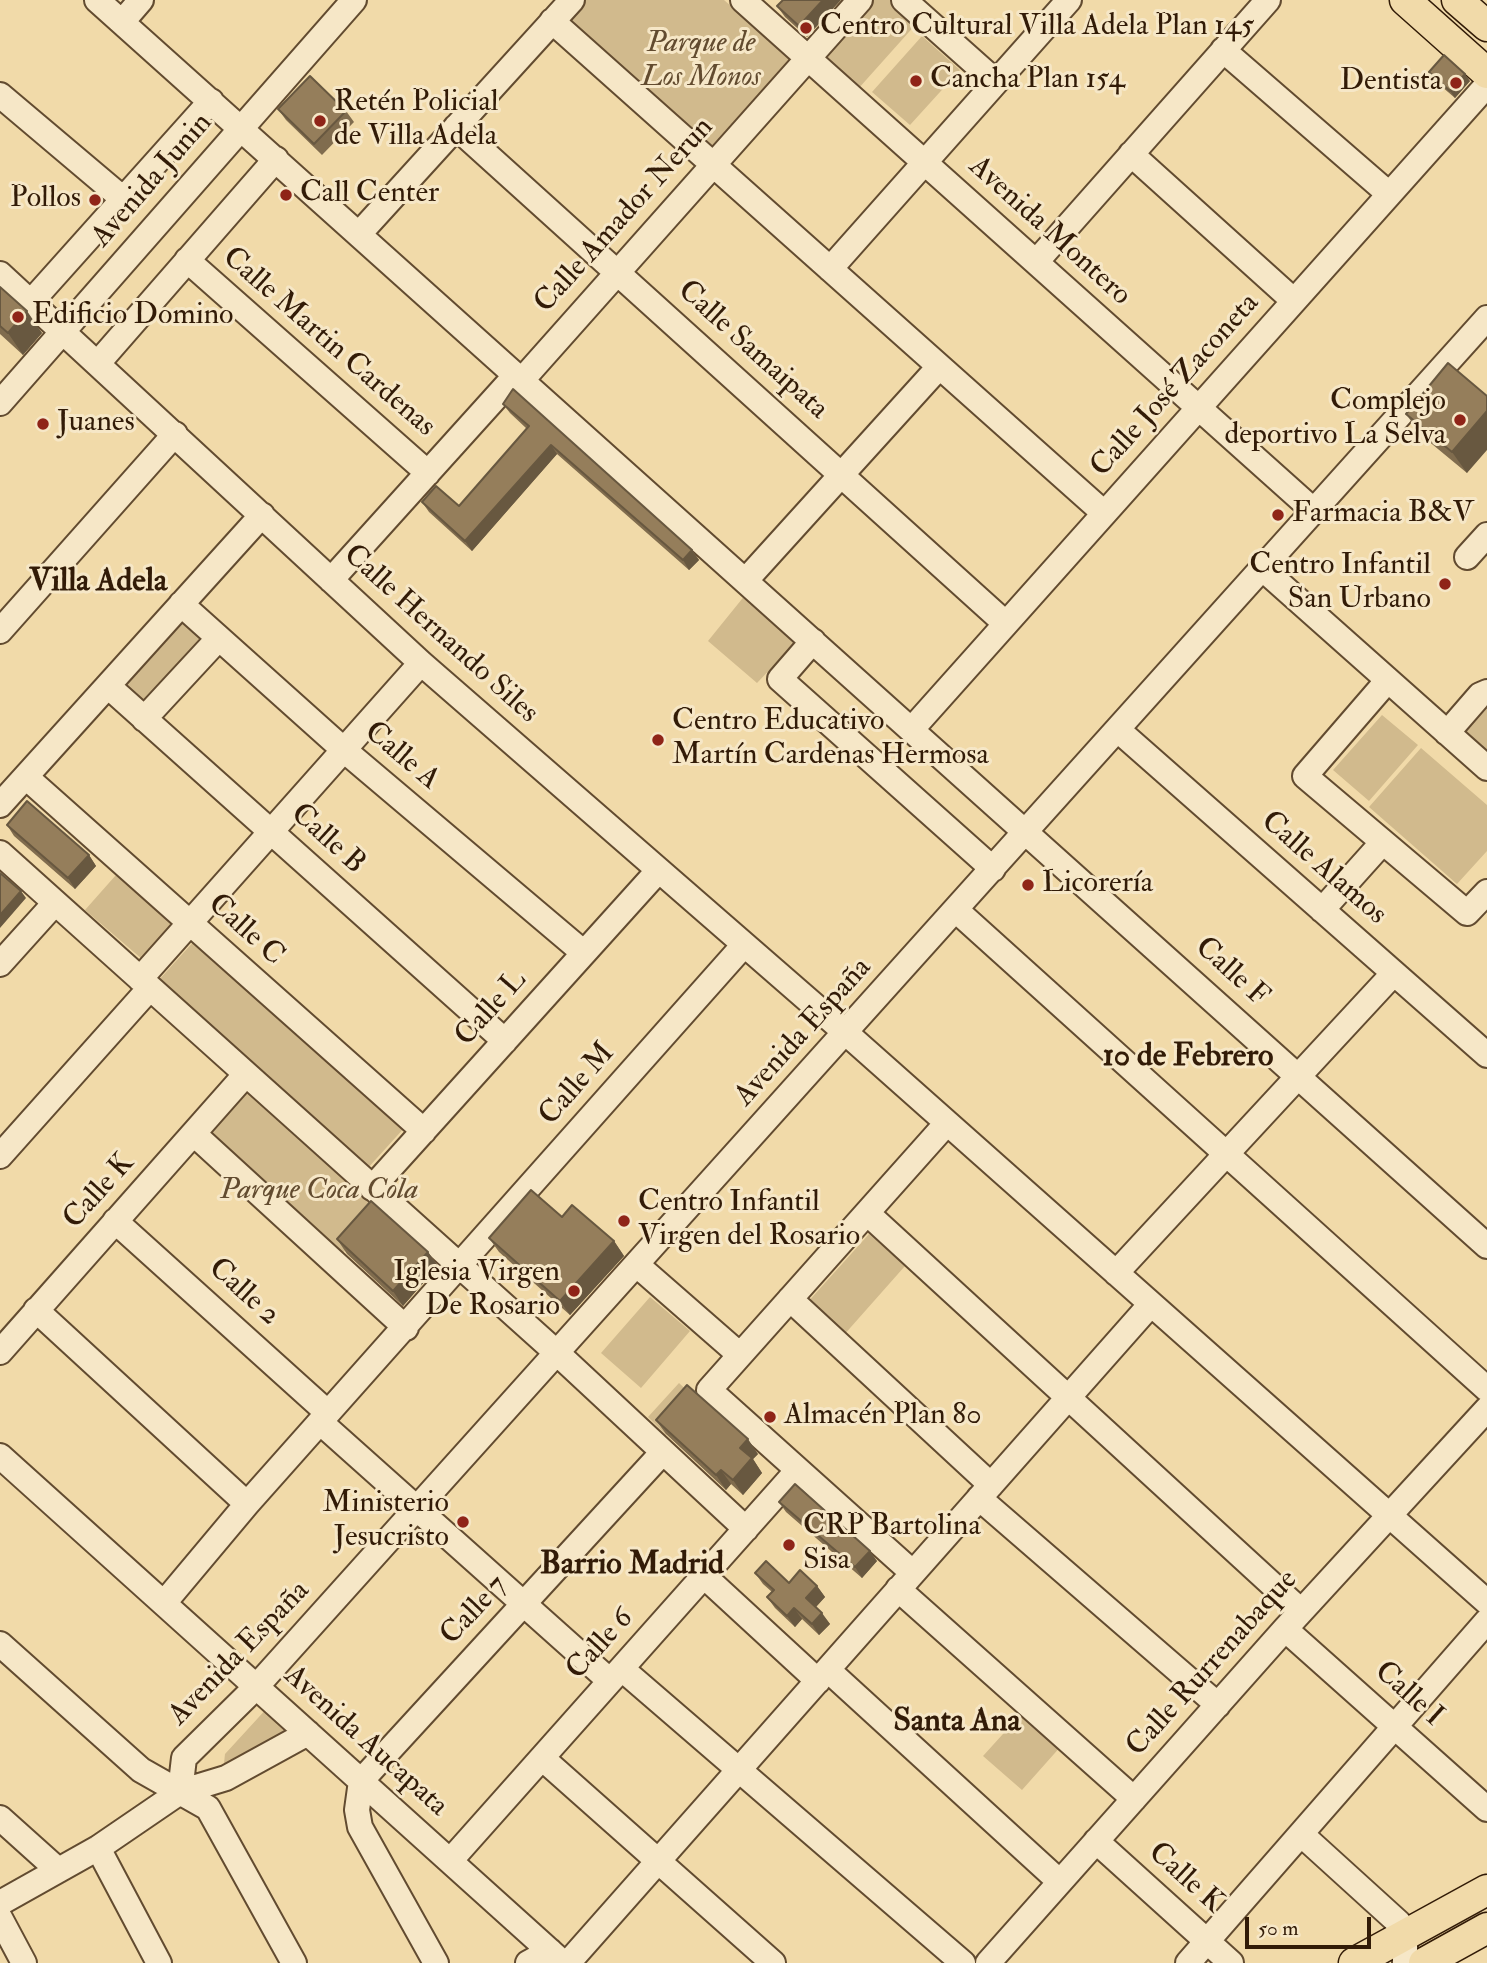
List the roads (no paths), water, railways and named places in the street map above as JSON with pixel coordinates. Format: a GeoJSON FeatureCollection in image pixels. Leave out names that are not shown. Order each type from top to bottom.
{"type":"FeatureCollection","features":[{"type":"Feature","properties":{"kind":"main road"},"geometry":{"type":"LineString","coordinates":[[1405,0],[1487,73]]}},
{"type":"Feature","properties":{"kind":"main road"},"geometry":{"type":"LineString","coordinates":[[1457,0],[1487,26]]}},
{"type":"Feature","properties":{"kind":"main road"},"geometry":{"type":"LineString","coordinates":[[1354,1963],[1405,1949],[1487,1891]]}},
{"type":"Feature","properties":{"kind":"main road"},"geometry":{"type":"LineString","coordinates":[[1424,1963],[1487,1928]]}},
{"type":"Feature","properties":{"kind":"street","name":"Calle F"},"geometry":{"type":"LineString","coordinates":[[97,0],[1487,1246]]}},
{"type":"Feature","properties":{"kind":"street"},"geometry":{"type":"LineString","coordinates":[[121,22],[141,0]]}},
{"type":"Feature","properties":{"kind":"street","name":"Avenida Junin"},"geometry":{"type":"LineString","coordinates":[[0,403],[354,0]]}},
{"type":"Feature","properties":{"kind":"street"},"geometry":{"type":"LineString","coordinates":[[359,233],[572,0]]}},
{"type":"Feature","properties":{"kind":"street","name":"Avenida Montero"},"geometry":{"type":"LineString","coordinates":[[743,0],[1314,511]]}},
{"type":"Feature","properties":{"kind":"street","name":"Calle Amador Nerun"},"geometry":{"type":"LineString","coordinates":[[331,580],[617,272],[860,0]]}},
{"type":"Feature","properties":{"kind":"street"},"geometry":{"type":"LineString","coordinates":[[904,0],[996,82]]}},
{"type":"Feature","properties":{"kind":"street"},"geometry":{"type":"LineString","coordinates":[[830,269],[1069,0]]}},
{"type":"Feature","properties":{"kind":"street"},"geometry":{"type":"LineString","coordinates":[[1036,262],[1268,0]]}},
{"type":"Feature","properties":{"kind":"street"},"geometry":{"type":"LineString","coordinates":[[552,21],[1104,513]]}},
{"type":"Feature","properties":{"kind":"street"},"geometry":{"type":"LineString","coordinates":[[1223,50],[1389,194]]}},
{"type":"Feature","properties":{"kind":"street","name":"Calle José Zaconeta"},"geometry":{"type":"LineString","coordinates":[[912,729],[1487,85]]}},
{"type":"Feature","properties":{"kind":"street"},"geometry":{"type":"LineString","coordinates":[[0,95],[122,198]]}},
{"type":"Feature","properties":{"kind":"street","name":"Avenida Junin"},"geometry":{"type":"LineString","coordinates":[[31,302],[211,102]]}},
{"type":"Feature","properties":{"kind":"street","name":"Calle Samaipata"},"geometry":{"type":"LineString","coordinates":[[456,127],[1005,623]]}},
{"type":"Feature","properties":{"kind":"street"},"geometry":{"type":"LineString","coordinates":[[1131,154],[1294,301]]}},
{"type":"Feature","properties":{"kind":"street"},"geometry":{"type":"LineString","coordinates":[[98,363],[276,159]]}},
{"type":"Feature","properties":{"kind":"street","name":"Calle Martin Cardenas"},"geometry":{"type":"LineString","coordinates":[[187,260],[428,473]]}},
{"type":"Feature","properties":{"kind":"street","name":"Calle Hernando Siles"},"geometry":{"type":"LineString","coordinates":[[0,274],[421,663],[846,1033],[1487,1602]]}},
{"type":"Feature","properties":{"kind":"street","name":"Avenida España"},"geometry":{"type":"LineString","coordinates":[[180,1792],[184,1758],[256,1687],[957,911],[1487,318]]}},
{"type":"Feature","properties":{"kind":"street"},"geometry":{"type":"LineString","coordinates":[[746,580],[939,367]]}},
{"type":"Feature","properties":{"kind":"street"},"geometry":{"type":"LineString","coordinates":[[0,631],[175,434]]}},
{"type":"Feature","properties":{"kind":"street"},"geometry":{"type":"LineString","coordinates":[[0,805],[262,515]]}},
{"type":"Feature","properties":{"kind":"street"},"geometry":{"type":"LineString","coordinates":[[1467,557],[1487,535]]}},
{"type":"Feature","properties":{"kind":"street"},"geometry":{"type":"LineString","coordinates":[[1263,569],[1487,768]]}},
{"type":"Feature","properties":{"kind":"street","name":"Calle A"},"geometry":{"type":"LineString","coordinates":[[181,604],[344,750],[584,953]]}},
{"type":"Feature","properties":{"kind":"street"},"geometry":{"type":"LineString","coordinates":[[144,719],[219,638]]}},
{"type":"Feature","properties":{"kind":"street"},"geometry":{"type":"LineString","coordinates":[[813,641],[780,679],[993,869]]}},
{"type":"Feature","properties":{"kind":"street"},"geometry":{"type":"LineString","coordinates":[[0,1156],[145,984],[190,923],[421,663]]}},
{"type":"Feature","properties":{"kind":"street"},"geometry":{"type":"LineString","coordinates":[[1388,680],[1305,776],[1467,913],[1487,892]]}},
{"type":"Feature","properties":{"kind":"street","name":"Calle B"},"geometry":{"type":"LineString","coordinates":[[108,686],[505,1041]]}},
{"type":"Feature","properties":{"kind":"street"},"geometry":{"type":"LineString","coordinates":[[1447,733],[1480,695],[1487,692]]}},
{"type":"Feature","properties":{"kind":"street","name":"Calle Alamos"},"geometry":{"type":"LineString","coordinates":[[1118,730],[1487,1055]]}},
{"type":"Feature","properties":{"kind":"street","name":"Calle C"},"geometry":{"type":"LineString","coordinates":[[26,777],[424,1131]]}},
{"type":"Feature","properties":{"kind":"street"},"geometry":{"type":"LineString","coordinates":[[1322,910],[1383,842]]}},
{"type":"Feature","properties":{"kind":"street"},"geometry":{"type":"LineString","coordinates":[[0,853],[557,1353],[746,1529]]}},
{"type":"Feature","properties":{"kind":"street","name":"Calle L"},"geometry":{"type":"LineString","coordinates":[[372,1188],[658,871]]}},
{"type":"Feature","properties":{"kind":"street"},"geometry":{"type":"LineString","coordinates":[[0,963],[55,903]]}},
{"type":"Feature","properties":{"kind":"street"},"geometry":{"type":"LineString","coordinates":[[957,911],[1487,1389]]}},
{"type":"Feature","properties":{"kind":"street","name":"Calle M"},"geometry":{"type":"LineString","coordinates":[[164,1603],[247,1504],[743,946]]}},
{"type":"Feature","properties":{"kind":"street"},"geometry":{"type":"LineString","coordinates":[[1116,1273],[1394,973]]}},
{"type":"Feature","properties":{"kind":"street","name":"Calle K"},"geometry":{"type":"LineString","coordinates":[[0,1352],[246,1074]]}},
{"type":"Feature","properties":{"kind":"street"},"geometry":{"type":"LineString","coordinates":[[947,1123],[709,1390],[798,1470],[906,1581],[1134,1799]]}},
{"type":"Feature","properties":{"kind":"street"},"geometry":{"type":"LineString","coordinates":[[194,1134],[406,1328]]}},
{"type":"Feature","properties":{"kind":"street","name":"Calle I"},"geometry":{"type":"LineString","coordinates":[[867,1213],[1068,1398],[1293,1620],[1396,1726],[1487,1809]]}},
{"type":"Feature","properties":{"kind":"street","name":"Calle 2"},"geometry":{"type":"LineString","coordinates":[[115,1221],[324,1417],[416,1509],[524,1605],[738,1770],[963,1963]]}},
{"type":"Feature","properties":{"kind":"street"},"geometry":{"type":"LineString","coordinates":[[637,1265],[740,1355]]}},
{"type":"Feature","properties":{"kind":"street"},"geometry":{"type":"LineString","coordinates":[[790,1299],[985,1492],[1218,1705]]}},
{"type":"Feature","properties":{"kind":"street"},"geometry":{"type":"LineString","coordinates":[[528,1963],[560,1959],[659,1861],[1151,1304]]}},
{"type":"Feature","properties":{"kind":"street"},"geometry":{"type":"LineString","coordinates":[[36,1310],[247,1504]]}},
{"type":"Feature","properties":{"kind":"street","name":"Calle Rurrenabaque"},"geometry":{"type":"LineString","coordinates":[[988,1963],[1293,1620],[1483,1421]]}},
{"type":"Feature","properties":{"kind":"street","name":"Calle 7"},"geometry":{"type":"LineString","coordinates":[[361,1781],[663,1452]]}},
{"type":"Feature","properties":{"kind":"street","name":"Avenida Aucapata"},"geometry":{"type":"LineString","coordinates":[[0,1456],[560,1959]]}},
{"type":"Feature","properties":{"kind":"street","name":"Calle 6"},"geometry":{"type":"LineString","coordinates":[[450,1861],[798,1470]]}},
{"type":"Feature","properties":{"kind":"street"},"geometry":{"type":"LineString","coordinates":[[704,1576],[823,1675],[1060,1882]]}},
{"type":"Feature","properties":{"kind":"street"},"geometry":{"type":"LineString","coordinates":[[1188,1963],[1487,1621]]}},
{"type":"Feature","properties":{"kind":"street"},"geometry":{"type":"LineString","coordinates":[[0,1644],[141,1770],[208,1808],[294,1963]]}},
{"type":"Feature","properties":{"kind":"street"},"geometry":{"type":"LineString","coordinates":[[0,1903],[98,1848],[180,1792],[226,1778],[308,1733]]}},
{"type":"Feature","properties":{"kind":"street"},"geometry":{"type":"LineString","coordinates":[[542,1758],[773,1963]]}},
{"type":"Feature","properties":{"kind":"street"},"geometry":{"type":"LineString","coordinates":[[361,1781],[357,1810],[360,1827],[436,1963]]}},
{"type":"Feature","properties":{"kind":"street"},"geometry":{"type":"LineString","coordinates":[[0,1818],[58,1870]]}},
{"type":"Feature","properties":{"kind":"street"},"geometry":{"type":"LineString","coordinates":[[1301,1834],[1399,1923],[1405,1949]]}},
{"type":"Feature","properties":{"kind":"street","name":"Calle K"},"geometry":{"type":"LineString","coordinates":[[1096,1841],[1231,1963]]}},
{"type":"Feature","properties":{"kind":"street"},"geometry":{"type":"LineString","coordinates":[[98,1848],[159,1963]]}},
{"type":"Feature","properties":{"kind":"street"},"geometry":{"type":"LineString","coordinates":[[0,1918],[24,1963]]}},
{"type":"Feature","properties":{"kind":"place","name":"Centro Cultural Villa Adela Plan 145"},"geometry":{"type":"Point","coordinates":[806,28]}},
{"type":"Feature","properties":{"kind":"place","name":"Cancha Plan 154"},"geometry":{"type":"Point","coordinates":[916,81]}},
{"type":"Feature","properties":{"kind":"place","name":"Dentista"},"geometry":{"type":"Point","coordinates":[1456,83]}},
{"type":"Feature","properties":{"kind":"place","name":"Retén Policial de Villa Adela"},"geometry":{"type":"Point","coordinates":[320,121]}},
{"type":"Feature","properties":{"kind":"place","name":"Call Center"},"geometry":{"type":"Point","coordinates":[286,195]}},
{"type":"Feature","properties":{"kind":"place","name":"Pollos"},"geometry":{"type":"Point","coordinates":[95,200]}},
{"type":"Feature","properties":{"kind":"place","name":"Edificio Domino"},"geometry":{"type":"Point","coordinates":[18,317]}},
{"type":"Feature","properties":{"kind":"place","name":"Complejo deportivo La Selva"},"geometry":{"type":"Point","coordinates":[1460,420]}},
{"type":"Feature","properties":{"kind":"place","name":"Juanes"},"geometry":{"type":"Point","coordinates":[43,424]}},
{"type":"Feature","properties":{"kind":"place","name":"Farmacia B&V"},"geometry":{"type":"Point","coordinates":[1278,515]}},
{"type":"Feature","properties":{"kind":"place","name":"Centro Infantil San Urbano"},"geometry":{"type":"Point","coordinates":[1445,584]}},
{"type":"Feature","properties":{"kind":"place","name":"Centro Educativo Martín Cardenas Hermosa"},"geometry":{"type":"Point","coordinates":[658,740]}},
{"type":"Feature","properties":{"kind":"place","name":"Licorería"},"geometry":{"type":"Point","coordinates":[1028,885]}},
{"type":"Feature","properties":{"kind":"place","name":"Centro Infantil Virgen del Rosario"},"geometry":{"type":"Point","coordinates":[624,1221]}},
{"type":"Feature","properties":{"kind":"place","name":"Iglesia Virgen De Rosario"},"geometry":{"type":"Point","coordinates":[574,1291]}},
{"type":"Feature","properties":{"kind":"place","name":"Almacén Plan 80"},"geometry":{"type":"Point","coordinates":[770,1417]}},
{"type":"Feature","properties":{"kind":"place","name":"Ministerio Jesucristo"},"geometry":{"type":"Point","coordinates":[463,1522]}},
{"type":"Feature","properties":{"kind":"place","name":"CRP Bartolina Sisa"},"geometry":{"type":"Point","coordinates":[789,1545]}},
{"type":"Feature","properties":{"kind":"district","name":"Villa Adela"},"geometry":{"type":"Point","coordinates":[98,583]}},
{"type":"Feature","properties":{"kind":"district","name":"10 de Febrero"},"geometry":{"type":"Point","coordinates":[1188,1058]}},
{"type":"Feature","properties":{"kind":"district","name":"Barrio Madrid"},"geometry":{"type":"Point","coordinates":[632,1566]}},
{"type":"Feature","properties":{"kind":"district","name":"Santa Ana"},"geometry":{"type":"Point","coordinates":[957,1723]}},
{"type":"Feature","properties":{"kind":"park label","name":"Parque de Los Monos"},"geometry":{"type":"Point","coordinates":[701,62]}},
{"type":"Feature","properties":{"kind":"park label","name":"Parque Coca Cola"},"geometry":{"type":"Point","coordinates":[319,1192]}}]}
